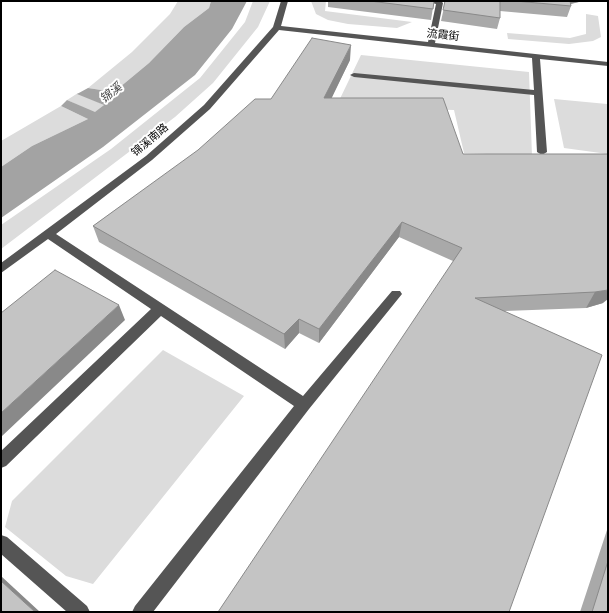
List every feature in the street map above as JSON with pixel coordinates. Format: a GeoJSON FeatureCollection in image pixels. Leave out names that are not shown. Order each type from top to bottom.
{"type":"FeatureCollection","features":[{"type":"Feature","properties":{"kind":"street","name":"锦溪南路"},"geometry":{"type":"LineString","coordinates":[[1,269],[149,158],[207,108],[277,28],[285,1]]}},
{"type":"Feature","properties":{"kind":"street"},"geometry":{"type":"LineString","coordinates":[[428,1],[440,3],[431,45]]}},
{"type":"Feature","properties":{"kind":"street","name":"流霞街"},"geometry":{"type":"LineString","coordinates":[[277,28],[608,64]]}},
{"type":"Feature","properties":{"kind":"street"},"geometry":{"type":"LineString","coordinates":[[536,56],[542,152]]}},
{"type":"Feature","properties":{"kind":"street"},"geometry":{"type":"LineString","coordinates":[[354,75],[538,93]]}},
{"type":"Feature","properties":{"kind":"street"},"geometry":{"type":"LineString","coordinates":[[48,234],[304,405]]}},
{"type":"Feature","properties":{"kind":"street"},"geometry":{"type":"LineString","coordinates":[[141,612],[304,405],[396,294]]}},
{"type":"Feature","properties":{"kind":"street"},"geometry":{"type":"LineString","coordinates":[[1,461],[160,309]]}},
{"type":"Feature","properties":{"kind":"street"},"geometry":{"type":"LineString","coordinates":[[1,543],[81,612]]}},
{"type":"Feature","properties":{"kind":"shaded area"},"geometry":{"type":"Polygon","coordinates":[[[178,1],[211,1],[209,8],[184,27],[149,63],[114,92],[88,88],[132,52],[170,14],[178,1]]]}},
{"type":"Feature","properties":{"kind":"shaded area"},"geometry":{"type":"Polygon","coordinates":[[[253,1],[270,1],[258,27],[213,83],[175,117],[1,249],[1,225],[111,149],[200,78],[245,22],[253,1]]]}},
{"type":"Feature","properties":{"kind":"shaded area"},"geometry":{"type":"Polygon","coordinates":[[[311,1],[326,1],[325,11],[412,22],[397,28],[348,24],[328,20],[316,14],[311,1]]]}},
{"type":"Feature","properties":{"kind":"shaded area"},"geometry":{"type":"Polygon","coordinates":[[[586,14],[598,16],[601,37],[593,41],[569,44],[508,39],[507,33],[570,38],[586,34],[586,14]]]}},
{"type":"Feature","properties":{"kind":"shaded area"},"geometry":{"type":"Polygon","coordinates":[[[361,55],[529,72],[532,156],[464,153],[454,110],[336,107],[361,55]]]}},
{"type":"Feature","properties":{"kind":"shaded area"},"geometry":{"type":"Polygon","coordinates":[[[78,93],[104,105],[95,113],[67,100],[78,93]]]}},
{"type":"Feature","properties":{"kind":"shaded area"},"geometry":{"type":"Polygon","coordinates":[[[554,99],[607,104],[608,154],[564,148],[554,99]]]}},
{"type":"Feature","properties":{"kind":"shaded area"},"geometry":{"type":"Polygon","coordinates":[[[61,106],[88,119],[32,146],[1,167],[1,141],[61,106]]]}},
{"type":"Feature","properties":{"kind":"shaded area"},"geometry":{"type":"Polygon","coordinates":[[[163,350],[244,396],[93,584],[66,576],[5,527],[12,501],[163,350]]]}},
{"type":"Feature","properties":{"kind":"water","name":"锦溪"},"geometry":{"type":"Polygon","coordinates":[[[211,1],[247,1],[232,29],[195,75],[103,147],[1,218],[1,167],[32,146],[88,119],[61,106],[67,100],[95,112],[104,105],[77,94],[88,88],[114,92],[149,63],[184,27],[209,8],[211,1]]]}},
{"type":"Feature","properties":{"kind":"building"},"geometry":{"type":"Polygon","coordinates":[[[370,1],[434,1],[433,9],[370,1]]]}},
{"type":"Feature","properties":{"kind":"building"},"geometry":{"type":"Polygon","coordinates":[[[445,1],[500,1],[500,18],[443,10],[445,1]]]}},
{"type":"Feature","properties":{"kind":"building"},"geometry":{"type":"Polygon","coordinates":[[[515,1],[570,1],[571,6],[515,1]]]}},
{"type":"Feature","properties":{"kind":"building"},"geometry":{"type":"Polygon","coordinates":[[[312,38],[351,45],[324,98],[443,98],[463,154],[608,154],[608,290],[475,298],[602,355],[509,612],[218,612],[462,248],[402,222],[319,329],[299,319],[284,334],[93,226],[198,150],[255,99],[271,99],[312,38]]]}},
{"type":"Feature","properties":{"kind":"building"},"geometry":{"type":"Polygon","coordinates":[[[55,270],[119,305],[1,413],[1,313],[55,270]]]}},
{"type":"Feature","properties":{"kind":"building"},"geometry":{"type":"Polygon","coordinates":[[[608,561],[608,612],[592,612],[608,561]]]}},
{"type":"Feature","properties":{"kind":"building"},"geometry":{"type":"Polygon","coordinates":[[[1,581],[35,612],[1,612],[1,581]]]}}]}
